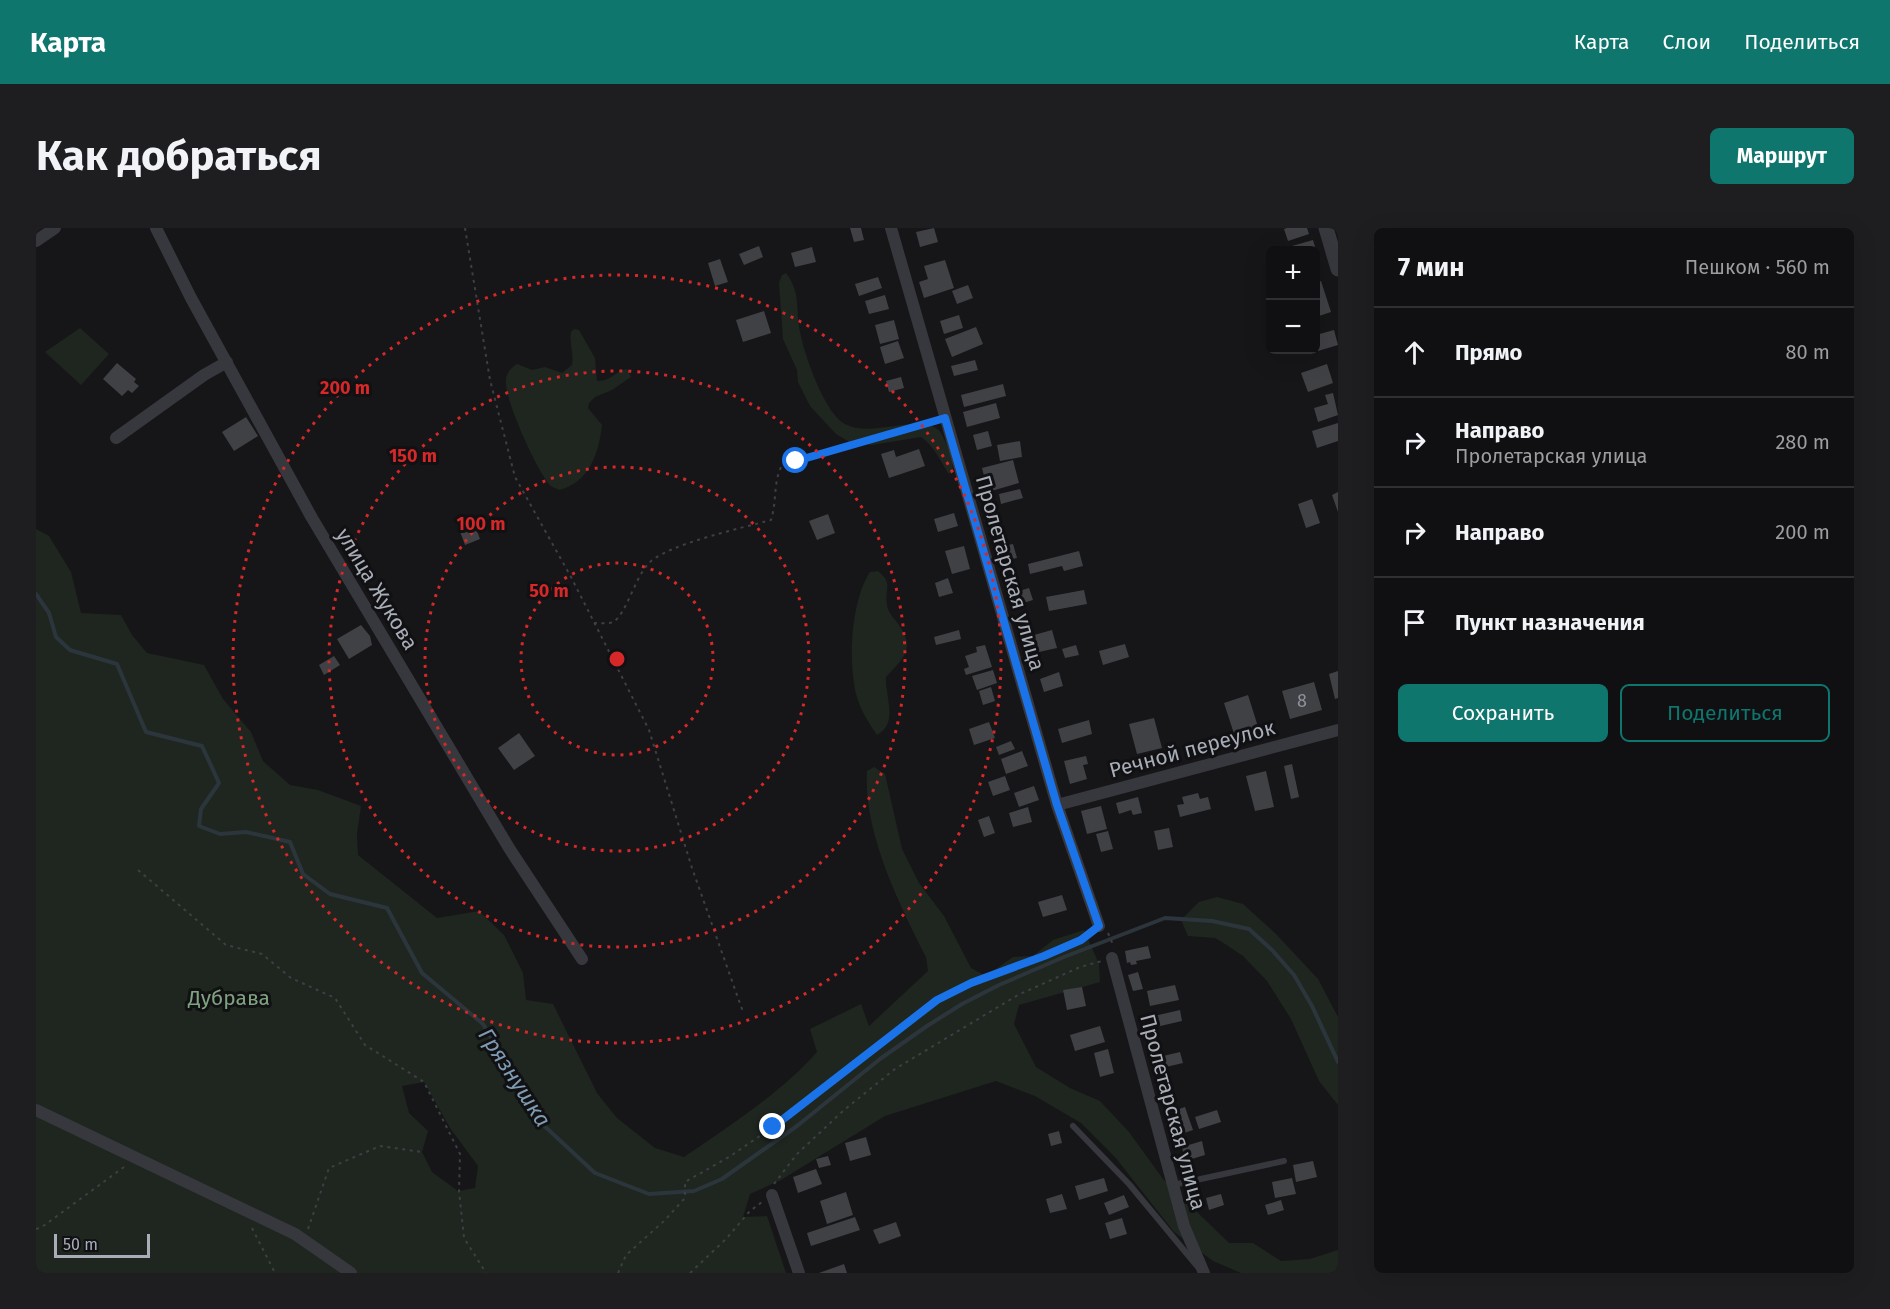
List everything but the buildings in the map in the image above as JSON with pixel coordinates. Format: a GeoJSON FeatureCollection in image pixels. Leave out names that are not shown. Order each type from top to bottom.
{"type":"FeatureCollection","features":[{"type":"Feature","properties":{"kind":"street","name":"улица Жукова"},"geometry":{"type":"LineString","coordinates":[[156,228],[191,298],[312,518],[509,848],[582,959]]}},
{"type":"Feature","properties":{"kind":"street","name":"Пролетарская улица"},"geometry":{"type":"LineString","coordinates":[[891,228],[1057,805],[1103,927]]}},
{"type":"Feature","properties":{"kind":"street"},"geometry":{"type":"LineString","coordinates":[[1326,228],[1338,269]]}},
{"type":"Feature","properties":{"kind":"street"},"geometry":{"type":"LineString","coordinates":[[36,241],[52,229]]}},
{"type":"Feature","properties":{"kind":"street"},"geometry":{"type":"LineString","coordinates":[[116,438],[204,375],[227,362]]}},
{"type":"Feature","properties":{"kind":"street","name":"Речной переулок"},"geometry":{"type":"LineString","coordinates":[[1057,805],[1338,730]]}},
{"type":"Feature","properties":{"kind":"street","name":"Пролетарская улица"},"geometry":{"type":"LineString","coordinates":[[1114,956],[1172,1185],[1184,1227],[1203,1273]]}},
{"type":"Feature","properties":{"kind":"street"},"geometry":{"type":"LineString","coordinates":[[36,1110],[304,1240],[351,1273]]}},
{"type":"Feature","properties":{"kind":"street"},"geometry":{"type":"LineString","coordinates":[[772,1195],[799,1273]]}},
{"type":"Feature","properties":{"kind":"lane"},"geometry":{"type":"LineString","coordinates":[[1073,1126],[1129,1184],[1203,1273]]}},
{"type":"Feature","properties":{"kind":"lane"},"geometry":{"type":"LineString","coordinates":[[1172,1185],[1284,1161]]}},
{"type":"Feature","properties":{"kind":"path"},"geometry":{"type":"LineString","coordinates":[[465,228],[490,380],[515,477],[649,730],[692,868],[743,1012]]}},
{"type":"Feature","properties":{"kind":"path"},"geometry":{"type":"LineString","coordinates":[[594,623],[611,623],[622,615],[630,593],[649,564],[669,550],[771,520],[776,505],[776,480],[781,467],[945,418]]}},
{"type":"Feature","properties":{"kind":"path"},"geometry":{"type":"LineString","coordinates":[[138,870],[226,945],[262,954],[291,978],[334,998],[364,1045],[424,1082],[460,1154],[459,1191],[464,1238],[486,1273]]}},
{"type":"Feature","properties":{"kind":"path"},"geometry":{"type":"LineString","coordinates":[[618,1273],[626,1255],[664,1221],[685,1198],[685,1182],[729,1157],[773,1127],[937,1000],[971,983],[1081,940],[1103,927],[1114,956],[1080,967],[1018,995],[895,1069],[844,1110],[797,1154],[774,1182],[772,1195],[750,1210],[726,1239],[690,1273]]}},
{"type":"Feature","properties":{"kind":"path"},"geometry":{"type":"LineString","coordinates":[[304,1240],[329,1168],[380,1146],[422,1152]]}},
{"type":"Feature","properties":{"kind":"path"},"geometry":{"type":"LineString","coordinates":[[36,1229],[42,1227],[136,1158]]}},
{"type":"Feature","properties":{"kind":"path"},"geometry":{"type":"LineString","coordinates":[[243,1209],[275,1273]]}},
{"type":"Feature","properties":{"kind":"green space"},"geometry":{"type":"Polygon","coordinates":[[[786,273],[794,286],[799,326],[809,364],[822,394],[837,418],[856,428],[917,424],[936,428],[942,434],[951,454],[952,474],[948,473],[933,449],[921,437],[872,445],[851,443],[836,434],[810,406],[798,382],[797,370],[783,339],[779,283],[782,275],[786,273]]]}},
{"type":"Feature","properties":{"kind":"green space"},"geometry":{"type":"Polygon","coordinates":[[[80,328],[109,354],[81,385],[45,352],[80,328]]]}},
{"type":"Feature","properties":{"kind":"green space"},"geometry":{"type":"Polygon","coordinates":[[[574,329],[579,330],[595,358],[597,381],[605,380],[627,369],[631,377],[612,390],[595,397],[589,403],[588,408],[602,425],[595,456],[585,474],[578,481],[559,490],[551,486],[538,467],[511,405],[506,377],[517,364],[532,370],[545,367],[562,373],[572,365],[571,332],[574,329]]]}},
{"type":"Feature","properties":{"kind":"green space","name":"Дубрава"},"geometry":{"type":"Polygon","coordinates":[[[36,529],[49,536],[71,572],[81,613],[121,615],[132,635],[147,653],[204,665],[223,699],[251,732],[263,761],[290,785],[318,790],[361,806],[357,834],[358,855],[437,918],[479,911],[504,935],[523,973],[526,1000],[553,1004],[597,1093],[617,1118],[655,1148],[684,1157],[754,1108],[803,1067],[817,1052],[810,1029],[861,1004],[869,1026],[928,971],[926,957],[894,891],[877,842],[867,794],[867,771],[874,767],[885,774],[902,849],[919,883],[944,916],[971,968],[986,976],[1013,957],[1033,956],[1053,940],[1084,930],[1099,964],[1100,982],[1019,1005],[1014,1024],[1036,1067],[1070,1088],[1100,1101],[1129,1132],[1163,1179],[1229,1243],[1253,1243],[1281,1261],[1310,1259],[1338,1250],[1338,1273],[1241,1273],[1213,1261],[1174,1232],[1115,1157],[1081,1123],[1035,1096],[996,1081],[885,1116],[781,1180],[750,1194],[743,1217],[767,1216],[786,1273],[36,1273],[36,529]],[[424,1082],[402,1086],[409,1113],[428,1131],[422,1152],[432,1172],[458,1191],[475,1188],[478,1166],[450,1128],[424,1082]]]}},
{"type":"Feature","properties":{"kind":"green space"},"geometry":{"type":"Polygon","coordinates":[[[878,571],[887,583],[888,610],[902,630],[907,645],[903,657],[886,677],[888,724],[877,735],[856,694],[852,648],[855,614],[864,584],[870,572],[878,571]]]}},
{"type":"Feature","properties":{"kind":"green space"},"geometry":{"type":"Polygon","coordinates":[[[1217,897],[1243,904],[1276,934],[1318,979],[1338,1017],[1338,1105],[1319,1081],[1291,1019],[1267,981],[1243,956],[1215,938],[1188,936],[1181,920],[1199,902],[1217,897]]]}},
{"type":"Feature","properties":{"kind":"waterway","name":"Грязнушка"},"geometry":{"type":"LineString","coordinates":[[36,594],[49,613],[56,637],[70,650],[117,664],[146,732],[202,746],[219,783],[201,809],[199,826],[220,834],[246,832],[290,842],[303,874],[330,894],[387,908],[422,973],[483,1024],[539,1121],[595,1173],[649,1194],[694,1191],[722,1179],[797,1126],[880,1059],[962,1004],[1064,957],[1165,918],[1212,921],[1249,929],[1294,975],[1312,1006],[1338,1062]]}},
{"type":"Feature","properties":{"kind":"route"},"geometry":{"type":"LineString","coordinates":[[773,1127],[937,1000],[971,983],[1081,940],[1099,926],[1057,805],[945,418],[796,461]]}}]}
